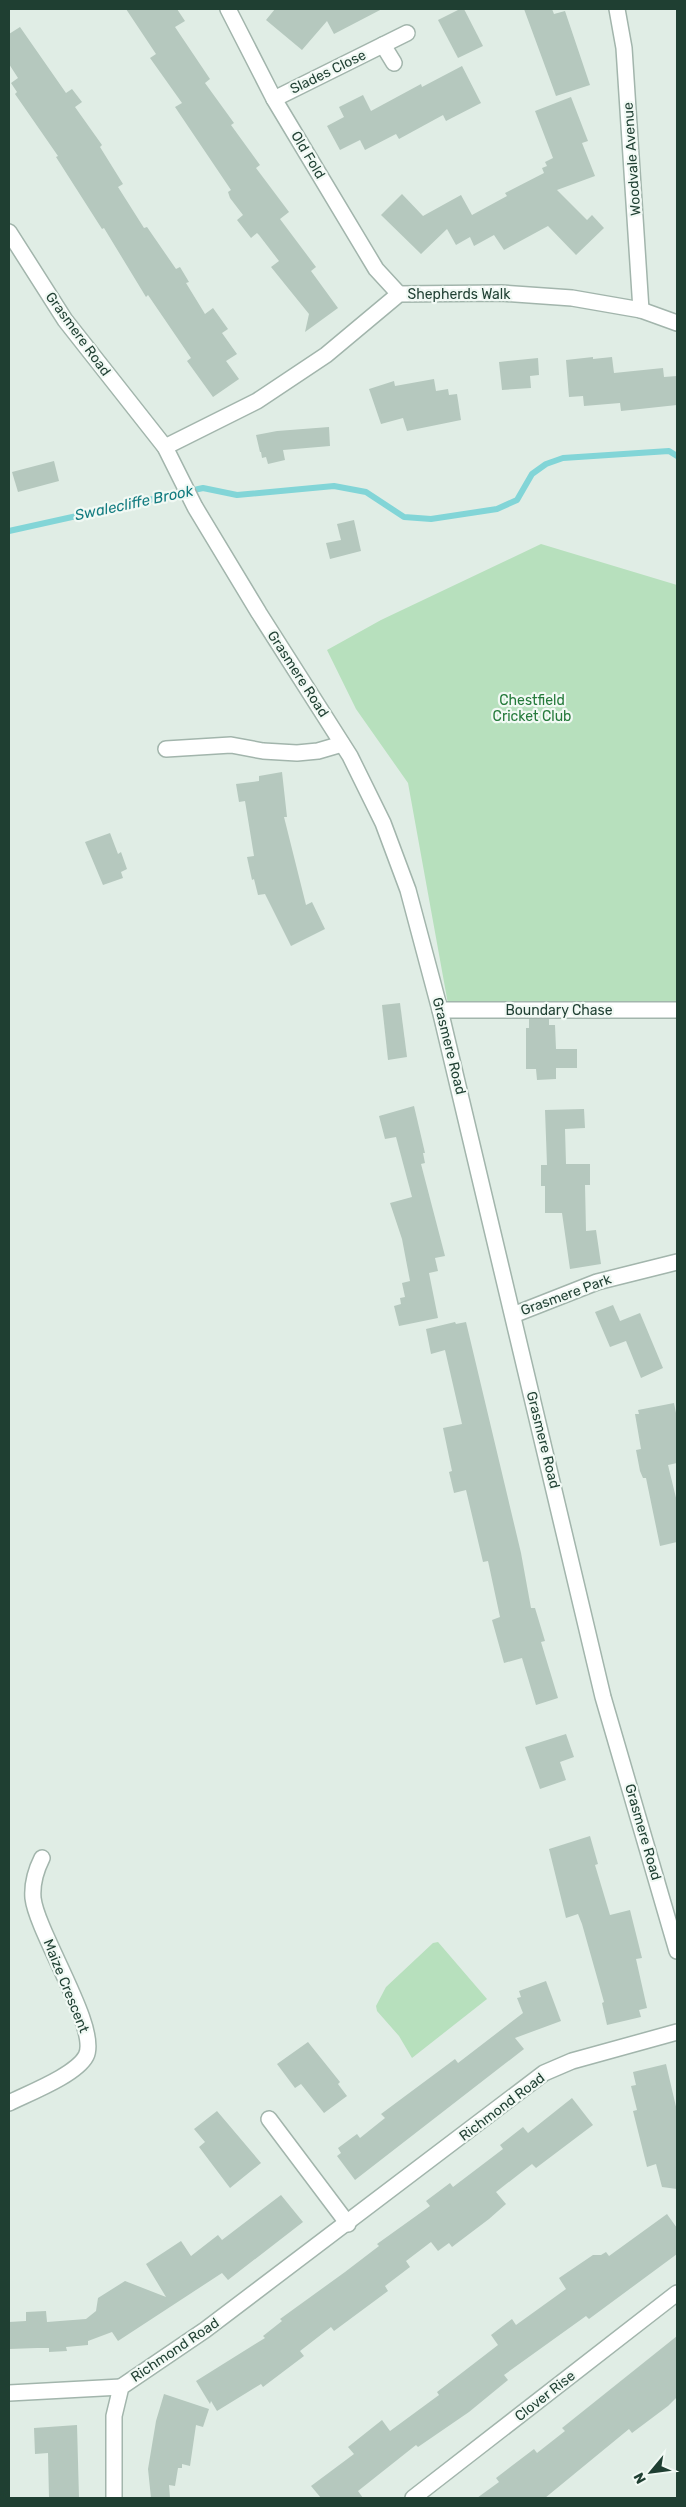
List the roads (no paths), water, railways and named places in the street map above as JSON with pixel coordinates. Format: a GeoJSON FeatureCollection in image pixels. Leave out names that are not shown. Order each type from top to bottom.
{"type":"FeatureCollection","features":[{"type":"Feature","properties":{"kind":"street","name":"Old Fold"},"geometry":{"type":"LineString","coordinates":[[228,9],[274,99],[376,269],[399,294]]}},
{"type":"Feature","properties":{"kind":"street","name":"Woodvale Avenue"},"geometry":{"type":"LineString","coordinates":[[617,9],[624,48],[641,310]]}},
{"type":"Feature","properties":{"kind":"street","name":"Slades Close"},"geometry":{"type":"LineString","coordinates":[[274,99],[406,33]]}},
{"type":"Feature","properties":{"kind":"street","name":"Slades Close"},"geometry":{"type":"LineString","coordinates":[[383,45],[394,63]]}},
{"type":"Feature","properties":{"kind":"street","name":"Grasmere Road"},"geometry":{"type":"LineString","coordinates":[[9,232],[65,320],[165,447],[196,507],[259,613],[342,744],[383,822],[408,890],[440,1010],[603,1697],[677,1951]]}},
{"type":"Feature","properties":{"kind":"street","name":"Shepherds Walk"},"geometry":{"type":"LineString","coordinates":[[165,447],[257,401],[326,356],[399,294],[510,294],[572,298],[641,310],[677,323]]}},
{"type":"Feature","properties":{"kind":"street"},"geometry":{"type":"LineString","coordinates":[[166,749],[231,745],[263,752],[297,753],[318,751],[342,744]]}},
{"type":"Feature","properties":{"kind":"street","name":"Boundary Chase"},"geometry":{"type":"LineString","coordinates":[[440,1010],[677,1010]]}},
{"type":"Feature","properties":{"kind":"street","name":"Grasmere Park"},"geometry":{"type":"LineString","coordinates":[[513,1315],[597,1282],[677,1262]]}},
{"type":"Feature","properties":{"kind":"street","name":"Maize Crescent"},"geometry":{"type":"LineString","coordinates":[[9,2103],[62,2076],[79,2065],[87,2055],[88,2040],[80,2014],[33,1900],[37,1868],[42,1858]]}},
{"type":"Feature","properties":{"kind":"street","name":"Richmond Road"},"geometry":{"type":"LineString","coordinates":[[9,2393],[121,2387],[205,2330],[348,2224],[544,2073],[572,2061],[677,2032]]}},
{"type":"Feature","properties":{"kind":"street"},"geometry":{"type":"LineString","coordinates":[[269,2119],[348,2224]]}},
{"type":"Feature","properties":{"kind":"street","name":"Clover Rise"},"geometry":{"type":"LineString","coordinates":[[413,2498],[677,2293]]}},
{"type":"Feature","properties":{"kind":"street","name":"Richmond Road"},"geometry":{"type":"LineString","coordinates":[[114,2498],[114,2416],[121,2387]]}},
{"type":"Feature","properties":{"kind":"waterway","name":"Swalecliffe Brook"},"geometry":{"type":"LineString","coordinates":[[9,531],[203,488],[237,495],[334,486],[366,492],[404,517],[431,519],[497,509],[517,500],[532,474],[546,464],[563,458],[669,451],[677,456]]}},
{"type":"Feature","properties":{"kind":"park label","name":"Chestfield Cricket Club"},"geometry":{"type":"Point","coordinates":[532,708]}}]}
